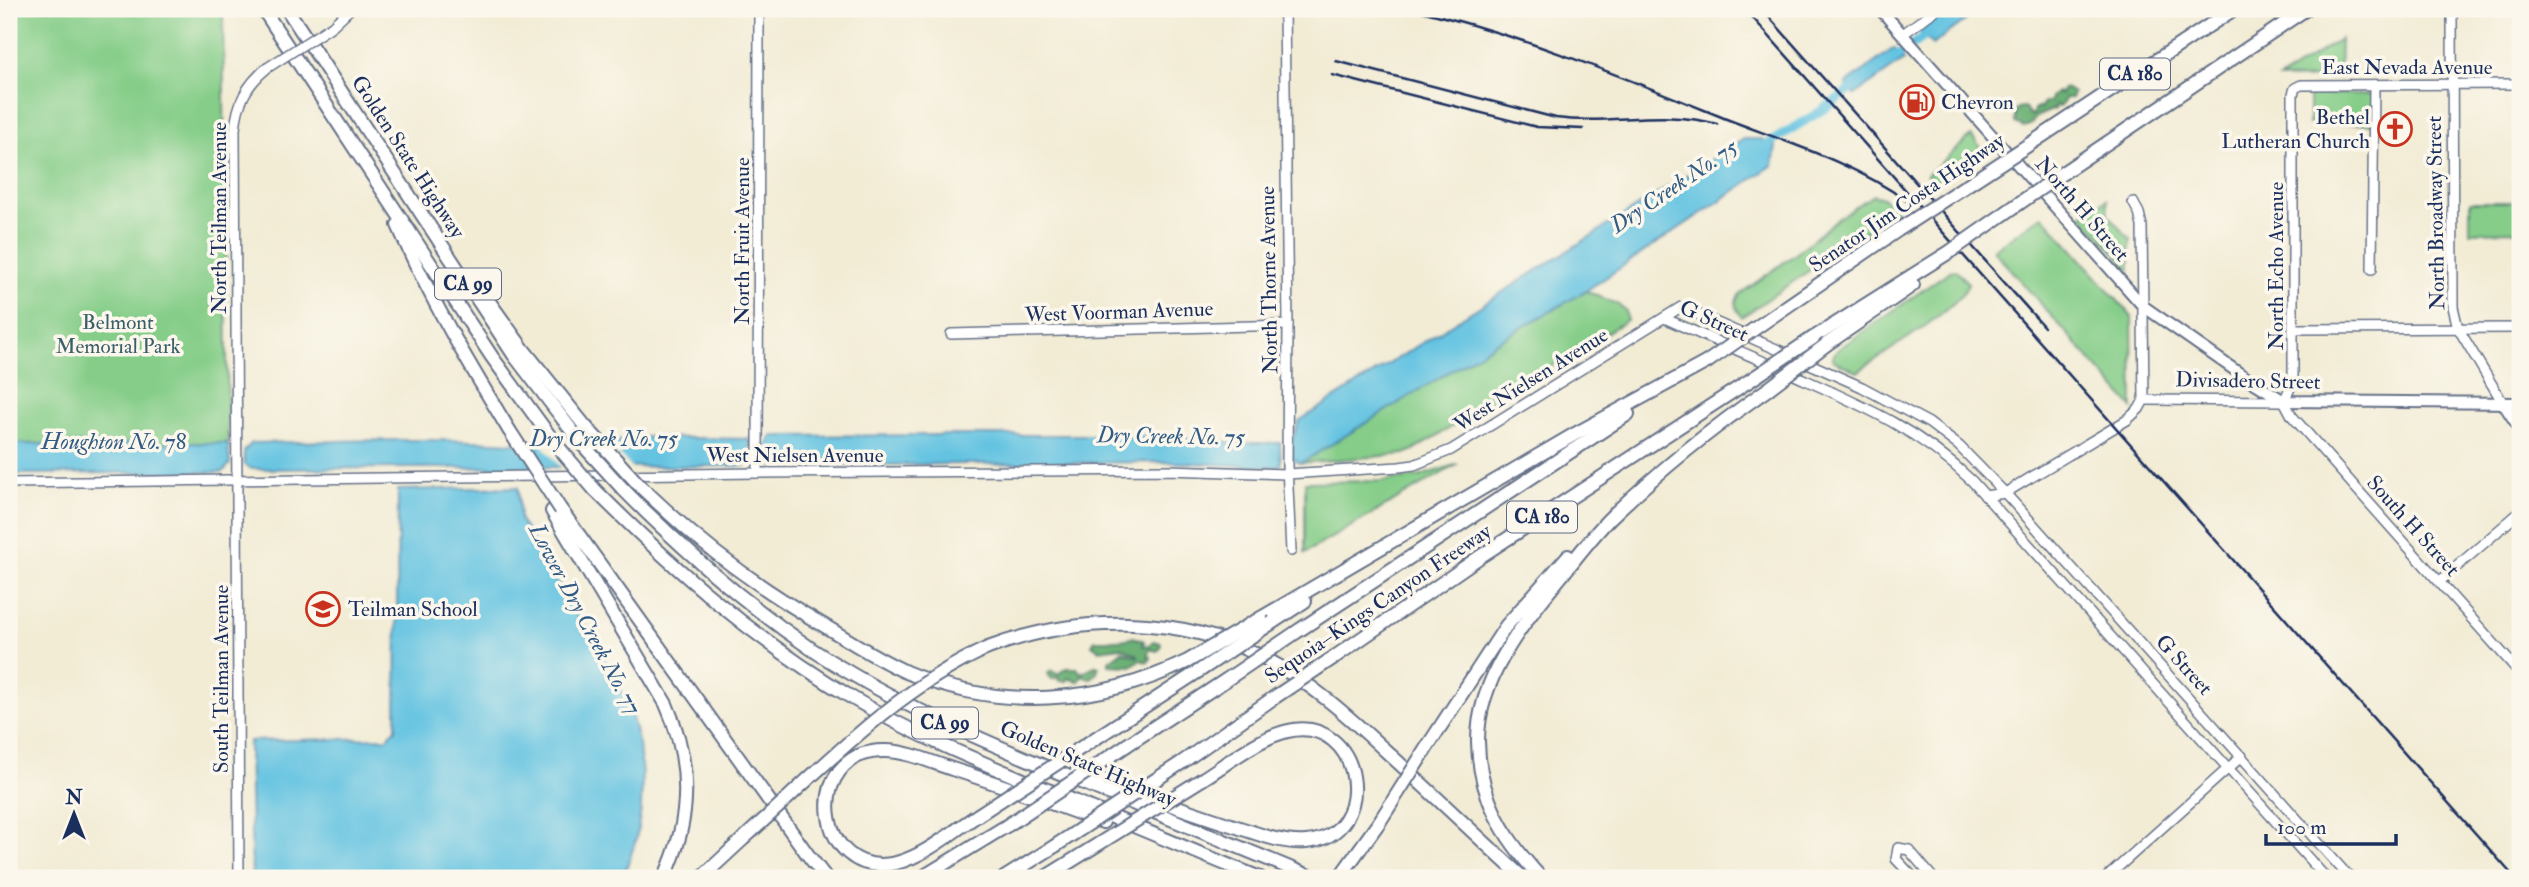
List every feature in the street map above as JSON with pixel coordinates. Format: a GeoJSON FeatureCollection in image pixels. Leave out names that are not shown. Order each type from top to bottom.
{"type":"FeatureCollection","features":[{"type":"Feature","properties":{"kind":"highway","name":"Golden State Highway"},"geometry":{"type":"LineString","coordinates":[[263,9],[492,357],[554,442],[595,490],[662,557],[753,632],[855,699],[915,732],[978,761],[1257,877]]}},
{"type":"Feature","properties":{"kind":"highway","name":"Golden State Highway"},"geometry":{"type":"LineString","coordinates":[[287,9],[514,355],[582,444],[687,552],[765,616],[814,650],[923,714],[1314,878]]}},
{"type":"Feature","properties":{"kind":"highway","name":"Senator Jim Costa Highway"},"geometry":{"type":"LineString","coordinates":[[1707,362],[1898,230],[2234,9]]}},
{"type":"Feature","properties":{"kind":"highway","name":"CA 180"},"geometry":{"type":"LineString","coordinates":[[1933,266],[2064,172],[2306,9]]}},
{"type":"Feature","properties":{"kind":"highway"},"geometry":{"type":"LineString","coordinates":[[360,118],[523,349],[584,426],[641,487],[699,541],[765,590],[879,659],[943,685],[1008,698],[1072,696],[1129,685],[1188,661],[1267,620],[1575,434],[1707,362]]}},
{"type":"Feature","properties":{"kind":"highway"},"geometry":{"type":"LineString","coordinates":[[384,193],[410,254],[476,375],[535,471],[666,704],[680,738],[686,775],[685,811],[677,846],[664,878]]}},
{"type":"Feature","properties":{"kind":"highway"},"geometry":{"type":"LineString","coordinates":[[1339,878],[1374,831],[1506,626],[1546,579],[1609,519],[1718,425],[1933,266]]}},
{"type":"Feature","properties":{"kind":"highway","name":"Sequoia–Kings Canyon Freeway"},"geometry":{"type":"LineString","coordinates":[[1004,878],[1181,763],[1481,556],[1813,338],[1933,266]]}},
{"type":"Feature","properties":{"kind":"highway","name":"Sequoia–Kings Canyon Freeway"},"geometry":{"type":"LineString","coordinates":[[921,878],[1008,825],[1707,362]]}},
{"type":"Feature","properties":{"kind":"highway"},"geometry":{"type":"LineString","coordinates":[[557,510],[826,878]]}},
{"type":"Feature","properties":{"kind":"highway"},"geometry":{"type":"LineString","coordinates":[[1541,878],[1503,832],[1485,794],[1478,740],[1482,709],[1495,674],[1520,631],[1555,583],[1609,519]]}},
{"type":"Feature","properties":{"kind":"highway"},"geometry":{"type":"LineString","coordinates":[[1257,877],[974,776],[893,752],[874,752],[849,762],[831,785],[827,803],[828,820],[839,842],[852,855],[879,864],[908,859],[978,815],[1099,736],[1202,668],[1267,620]]}},
{"type":"Feature","properties":{"kind":"highway"},"geometry":{"type":"LineString","coordinates":[[701,878],[898,702],[940,671],[1012,639],[1066,627],[1118,624],[1170,628],[1245,649],[1283,668],[1320,693],[1523,878]]}},
{"type":"Feature","properties":{"kind":"highway"},"geometry":{"type":"LineString","coordinates":[[923,714],[1183,810],[1291,842],[1310,842],[1329,834],[1343,822],[1354,798],[1355,779],[1343,751],[1337,744],[1321,735],[1290,730],[1268,738],[1204,778],[1081,855],[1044,878]]}},
{"type":"Feature","properties":{"kind":"main road","name":"North H Street"},"geometry":{"type":"LineString","coordinates":[[1880,9],[2143,306],[2284,401]]}},
{"type":"Feature","properties":{"kind":"main road","name":"Divisadero Street"},"geometry":{"type":"LineString","coordinates":[[2284,401],[2520,403]]}},
{"type":"Feature","properties":{"kind":"main road"},"geometry":{"type":"LineString","coordinates":[[2503,403],[2520,429]]}},
{"type":"Feature","properties":{"kind":"street","name":"North Teilman Avenue"},"geometry":{"type":"LineString","coordinates":[[237,481],[236,117],[246,89],[267,68],[332,26],[350,9]]}},
{"type":"Feature","properties":{"kind":"street","name":"North Fruit Avenue"},"geometry":{"type":"LineString","coordinates":[[758,468],[760,9]]}},
{"type":"Feature","properties":{"kind":"street","name":"North Thorne Avenue"},"geometry":{"type":"LineString","coordinates":[[1284,9],[1289,325],[1287,470],[1291,551]]}},
{"type":"Feature","properties":{"kind":"street"},"geometry":{"type":"LineString","coordinates":[[1903,34],[1937,9]]}},
{"type":"Feature","properties":{"kind":"street","name":"North Broadway Street"},"geometry":{"type":"LineString","coordinates":[[2452,9],[2453,300],[2458,328],[2503,403]]}},
{"type":"Feature","properties":{"kind":"street","name":"East Nevada Avenue"},"geometry":{"type":"LineString","coordinates":[[2295,88],[2301,85],[2520,84]]}},
{"type":"Feature","properties":{"kind":"street"},"geometry":{"type":"LineString","coordinates":[[2372,269],[2374,85]]}},
{"type":"Feature","properties":{"kind":"street","name":"North Echo Avenue"},"geometry":{"type":"LineString","coordinates":[[2284,401],[2293,382],[2295,88]]}},
{"type":"Feature","properties":{"kind":"street"},"geometry":{"type":"LineString","coordinates":[[1985,496],[2005,493],[2127,420],[2144,400],[2142,226],[2133,202]]}},
{"type":"Feature","properties":{"kind":"street","name":"G Street"},"geometry":{"type":"LineString","coordinates":[[1664,318],[1681,307],[1862,387],[1921,418],[1946,435],[2005,493],[2350,878]]}},
{"type":"Feature","properties":{"kind":"street","name":"G Street"},"geometry":{"type":"LineString","coordinates":[[1664,318],[1853,401],[1921,439],[1954,463],[2326,878]]}},
{"type":"Feature","properties":{"kind":"street","name":"West Nielsen Avenue"},"geometry":{"type":"LineString","coordinates":[[9,483],[237,481],[758,468],[1287,470],[1413,465],[1451,450],[1664,318]]}},
{"type":"Feature","properties":{"kind":"street","name":"West Voorman Avenue"},"geometry":{"type":"LineString","coordinates":[[951,334],[1289,325]]}},
{"type":"Feature","properties":{"kind":"street"},"geometry":{"type":"LineString","coordinates":[[2293,329],[2520,328]]}},
{"type":"Feature","properties":{"kind":"street"},"geometry":{"type":"LineString","coordinates":[[1853,401],[1862,387]]}},
{"type":"Feature","properties":{"kind":"street","name":"Divisadero Street"},"geometry":{"type":"LineString","coordinates":[[2144,400],[2284,401]]}},
{"type":"Feature","properties":{"kind":"street","name":"South H Street"},"geometry":{"type":"LineString","coordinates":[[2284,401],[2292,416],[2520,673]]}},
{"type":"Feature","properties":{"kind":"street","name":"South Teilman Avenue"},"geometry":{"type":"LineString","coordinates":[[237,481],[239,878]]}},
{"type":"Feature","properties":{"kind":"street"},"geometry":{"type":"LineString","coordinates":[[1995,507],[2005,493]]}},
{"type":"Feature","properties":{"kind":"street"},"geometry":{"type":"LineString","coordinates":[[2440,581],[2520,512]]}},
{"type":"Feature","properties":{"kind":"street"},"geometry":{"type":"LineString","coordinates":[[2106,878],[2242,756]]}},
{"type":"Feature","properties":{"kind":"street"},"geometry":{"type":"LineString","coordinates":[[1914,878],[1896,859],[1898,848],[1909,850],[1933,878]]}},
{"type":"Feature","properties":{"kind":"green space","name":"Belmont Memorial Park"},"geometry":{"type":"Polygon","coordinates":[[[9,9],[223,9],[228,443],[9,444],[9,9]]]}},
{"type":"Feature","properties":{"kind":"green space"},"geometry":{"type":"Polygon","coordinates":[[[2340,39],[2339,78],[2279,79],[2340,39]]]}},
{"type":"Feature","properties":{"kind":"green space"},"geometry":{"type":"Polygon","coordinates":[[[2065,88],[2073,93],[2060,107],[2056,105],[2055,109],[2037,116],[2030,125],[2024,127],[2015,123],[2015,112],[2018,108],[2024,107],[2029,115],[2033,115],[2034,109],[2050,102],[2051,97],[2057,92],[2061,94],[2065,88]]]}},
{"type":"Feature","properties":{"kind":"green space"},"geometry":{"type":"Polygon","coordinates":[[[2309,94],[2374,94],[2374,124],[2309,124],[2309,94]]]}},
{"type":"Feature","properties":{"kind":"green space"},"geometry":{"type":"Polygon","coordinates":[[[1971,136],[1985,152],[1935,185],[1927,175],[1971,136]]]}},
{"type":"Feature","properties":{"kind":"green space"},"geometry":{"type":"Polygon","coordinates":[[[1873,195],[1883,198],[1897,208],[1897,214],[1883,223],[1878,223],[1742,317],[1736,306],[1740,294],[1797,253],[1837,219],[1873,195]]]}},
{"type":"Feature","properties":{"kind":"green space"},"geometry":{"type":"Polygon","coordinates":[[[2107,199],[2108,215],[2130,239],[2130,271],[2081,215],[2107,199]]]}},
{"type":"Feature","properties":{"kind":"green space"},"geometry":{"type":"Polygon","coordinates":[[[2470,202],[2520,202],[2520,231],[2470,232],[2470,202]]]}},
{"type":"Feature","properties":{"kind":"green space"},"geometry":{"type":"Polygon","coordinates":[[[2042,215],[2132,317],[2133,408],[1993,250],[2042,215]]]}},
{"type":"Feature","properties":{"kind":"green space"},"geometry":{"type":"Polygon","coordinates":[[[1955,270],[1968,283],[1963,293],[1937,317],[1857,372],[1833,360],[1837,350],[1955,270]]]}},
{"type":"Feature","properties":{"kind":"green space"},"geometry":{"type":"Polygon","coordinates":[[[1586,291],[1617,304],[1626,311],[1627,320],[1412,451],[1404,454],[1301,463],[1505,337],[1586,291]]]}},
{"type":"Feature","properties":{"kind":"green space"},"geometry":{"type":"Polygon","coordinates":[[[1458,464],[1305,553],[1305,482],[1383,481],[1418,477],[1458,464]]]}},
{"type":"Feature","properties":{"kind":"green space"},"geometry":{"type":"Polygon","coordinates":[[[1133,637],[1144,641],[1143,646],[1154,641],[1161,643],[1161,648],[1157,651],[1149,649],[1148,656],[1151,658],[1148,662],[1140,660],[1131,666],[1109,665],[1109,661],[1122,651],[1137,657],[1138,655],[1121,647],[1099,650],[1092,645],[1095,640],[1133,637]]]}},
{"type":"Feature","properties":{"kind":"green space"},"geometry":{"type":"Polygon","coordinates":[[[1099,666],[1096,674],[1090,679],[1083,675],[1078,682],[1068,678],[1067,681],[1059,681],[1058,677],[1052,679],[1048,674],[1051,670],[1058,674],[1066,668],[1077,668],[1081,673],[1099,666]]]}},
{"type":"Feature","properties":{"kind":"water"},"geometry":{"type":"Polygon","coordinates":[[[1947,9],[1981,9],[1932,45],[1918,30],[1947,9]]]}},
{"type":"Feature","properties":{"kind":"water"},"geometry":{"type":"Polygon","coordinates":[[[1894,48],[1904,60],[1855,95],[1846,84],[1894,48]]]}},
{"type":"Feature","properties":{"kind":"water"},"geometry":{"type":"Polygon","coordinates":[[[1744,139],[1761,139],[1776,146],[1773,165],[1586,291],[1505,337],[1301,463],[1292,458],[1292,441],[1299,421],[1744,139]]]}},
{"type":"Feature","properties":{"kind":"water"},"geometry":{"type":"Polygon","coordinates":[[[1125,435],[1280,443],[1281,465],[1277,467],[1165,462],[770,466],[765,461],[764,452],[772,436],[1125,435]]]}},
{"type":"Feature","properties":{"kind":"water"},"geometry":{"type":"Polygon","coordinates":[[[638,437],[750,439],[750,460],[744,466],[252,469],[244,464],[244,451],[252,443],[417,440],[577,445],[618,442],[638,437]]]}},
{"type":"Feature","properties":{"kind":"water"},"geometry":{"type":"Polygon","coordinates":[[[228,443],[230,464],[223,472],[9,474],[9,444],[228,443]]]}},
{"type":"Feature","properties":{"kind":"water"},"geometry":{"type":"Polygon","coordinates":[[[518,487],[520,520],[617,681],[631,714],[639,745],[641,810],[636,840],[626,869],[619,878],[252,878],[249,741],[387,738],[396,729],[398,490],[518,487]]]}},
{"type":"Feature","properties":{"kind":"pier"},"geometry":{"type":"Polygon","coordinates":[[[606,440],[634,470],[564,471],[539,442],[606,440]]]}},
{"type":"Feature","properties":{"kind":"waterway","name":"Dry Creek No. 75"},"geometry":{"type":"LineString","coordinates":[[1892,60],[1932,31]]}},
{"type":"Feature","properties":{"kind":"waterway","name":"Dry Creek No. 75"},"geometry":{"type":"LineString","coordinates":[[1761,148],[1824,109],[1861,82]]}},
{"type":"Feature","properties":{"kind":"railway"},"geometry":{"type":"LineString","coordinates":[[1413,9],[1494,31],[1612,73],[1821,155],[1865,176],[1907,201]]}},
{"type":"Feature","properties":{"kind":"railway"},"geometry":{"type":"LineString","coordinates":[[1745,9],[2515,878]]}},
{"type":"Feature","properties":{"kind":"railway"},"geometry":{"type":"LineString","coordinates":[[1762,9],[2044,327]]}},
{"type":"Feature","properties":{"kind":"railway"},"geometry":{"type":"LineString","coordinates":[[1336,61],[1556,118],[1597,120],[1656,117],[1717,124]]}},
{"type":"Feature","properties":{"kind":"railway"},"geometry":{"type":"LineString","coordinates":[[1332,75],[1537,127],[1583,129]]}},
{"type":"Feature","properties":{"kind":"place","name":"Chevron"},"geometry":{"type":"Point","coordinates":[1917,102]}},
{"type":"Feature","properties":{"kind":"place","name":"Bethel Lutheran Church"},"geometry":{"type":"Point","coordinates":[2395,129]}},
{"type":"Feature","properties":{"kind":"place","name":"Teilman School"},"geometry":{"type":"Point","coordinates":[323,609]}},
{"type":"Feature","properties":{"kind":"water label","name":"Houghton No. 78"},"geometry":{"type":"Point","coordinates":[114,441]}},
{"type":"Feature","properties":{"kind":"water label","name":"Lower Dry Creek No. 77"},"geometry":{"type":"Point","coordinates":[585,619]}}]}
